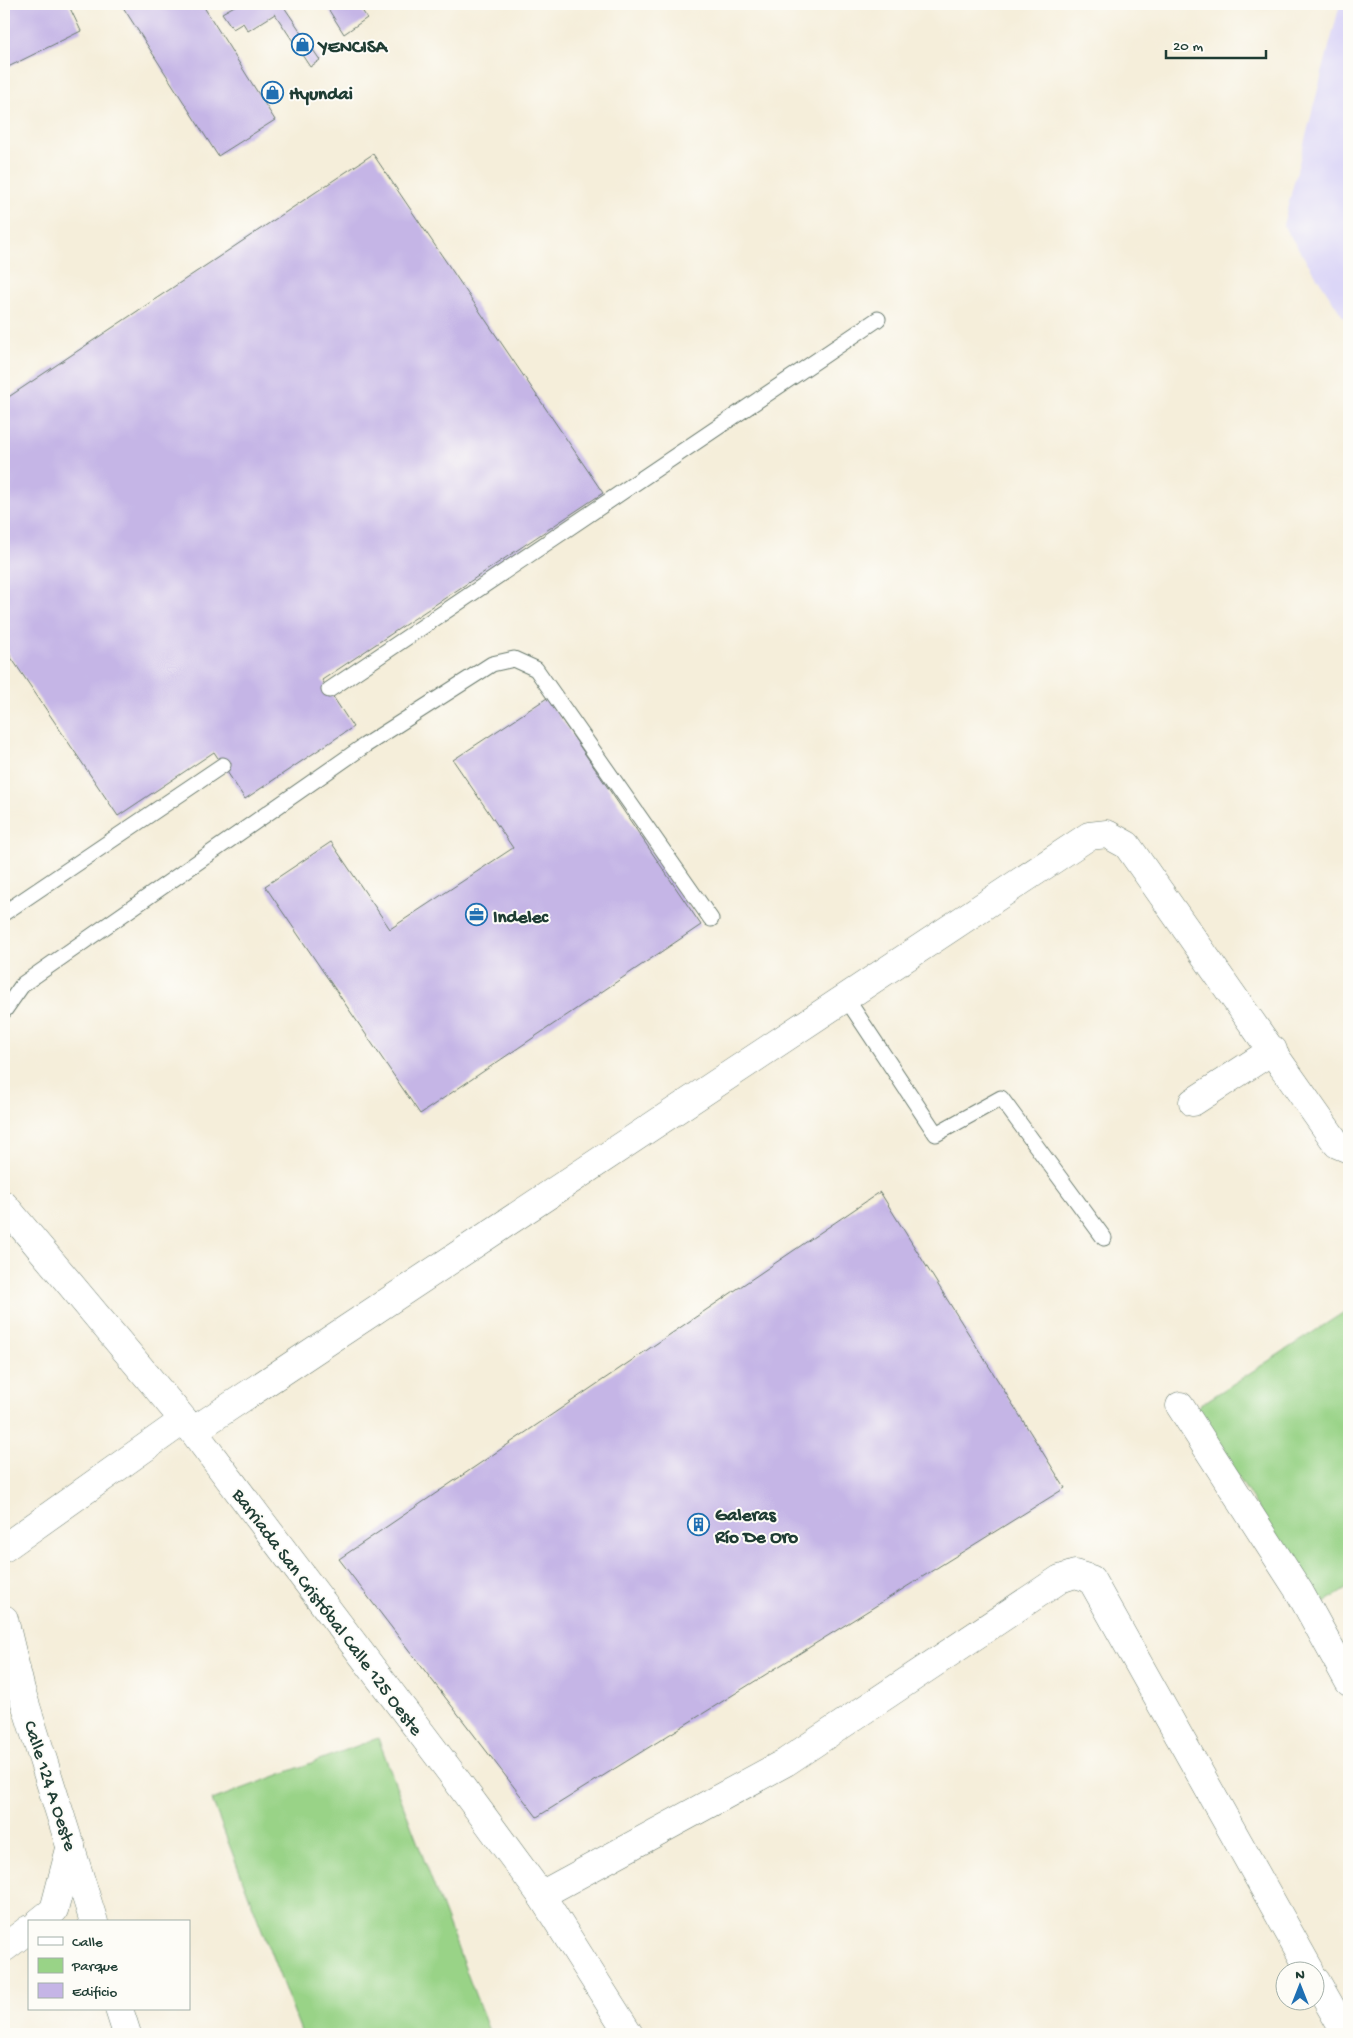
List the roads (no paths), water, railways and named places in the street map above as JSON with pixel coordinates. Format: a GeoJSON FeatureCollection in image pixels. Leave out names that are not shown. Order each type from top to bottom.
{"type":"FeatureCollection","features":[{"type":"Feature","properties":{"kind":"street"},"geometry":{"type":"LineString","coordinates":[[4,1548],[188,1426],[846,998],[1089,836],[1107,834],[1127,845],[1273,1050],[1337,1144],[1349,1149]]}},
{"type":"Feature","properties":{"kind":"street"},"geometry":{"type":"LineString","coordinates":[[1193,1102],[1273,1050]]}},
{"type":"Feature","properties":{"kind":"street","name":"Barriada San Cristóbal Calle 125 Oeste"},"geometry":{"type":"LineString","coordinates":[[4,1206],[188,1426],[450,1770],[541,1895],[629,2034]]}},
{"type":"Feature","properties":{"kind":"street"},"geometry":{"type":"LineString","coordinates":[[1180,1406],[1299,1592],[1349,1682]]}},
{"type":"Feature","properties":{"kind":"street"},"geometry":{"type":"LineString","coordinates":[[541,1895],[786,1762],[1060,1579],[1075,1574],[1090,1579],[1304,1960]]}},
{"type":"Feature","properties":{"kind":"street","name":"Calle 124 A Oeste"},"geometry":{"type":"LineString","coordinates":[[4,1619],[13,1693],[71,1845],[93,1920]]}},
{"type":"Feature","properties":{"kind":"street"},"geometry":{"type":"LineString","coordinates":[[42,1920],[54,1910],[71,1845]]}},
{"type":"Feature","properties":{"kind":"street"},"geometry":{"type":"LineString","coordinates":[[4,1948],[28,1930]]}},
{"type":"Feature","properties":{"kind":"street"},"geometry":{"type":"LineString","coordinates":[[1326,1999],[1346,2034]]}},
{"type":"Feature","properties":{"kind":"street"},"geometry":{"type":"LineString","coordinates":[[119,2010],[127,2034]]}},
{"type":"Feature","properties":{"kind":"lane"},"geometry":{"type":"LineString","coordinates":[[329,690],[878,319]]}},
{"type":"Feature","properties":{"kind":"lane"},"geometry":{"type":"LineString","coordinates":[[4,1011],[23,984],[364,746],[492,664],[514,659],[536,669],[711,920]]}},
{"type":"Feature","properties":{"kind":"lane"},"geometry":{"type":"LineString","coordinates":[[4,913],[223,765]]}},
{"type":"Feature","properties":{"kind":"lane"},"geometry":{"type":"LineString","coordinates":[[4,989],[23,984]]}},
{"type":"Feature","properties":{"kind":"lane"},"geometry":{"type":"LineString","coordinates":[[846,998],[936,1134],[1000,1098],[1104,1238]]}},
{"type":"Feature","properties":{"kind":"place","name":"YENCISA"},"geometry":{"type":"Point","coordinates":[303,45]}},
{"type":"Feature","properties":{"kind":"place","name":"Hyundai"},"geometry":{"type":"Point","coordinates":[273,92]}},
{"type":"Feature","properties":{"kind":"place","name":"Indelec"},"geometry":{"type":"Point","coordinates":[477,915]}},
{"type":"Feature","properties":{"kind":"place","name":"Galeras Río De Oro"},"geometry":{"type":"Point","coordinates":[699,1524]}}]}
